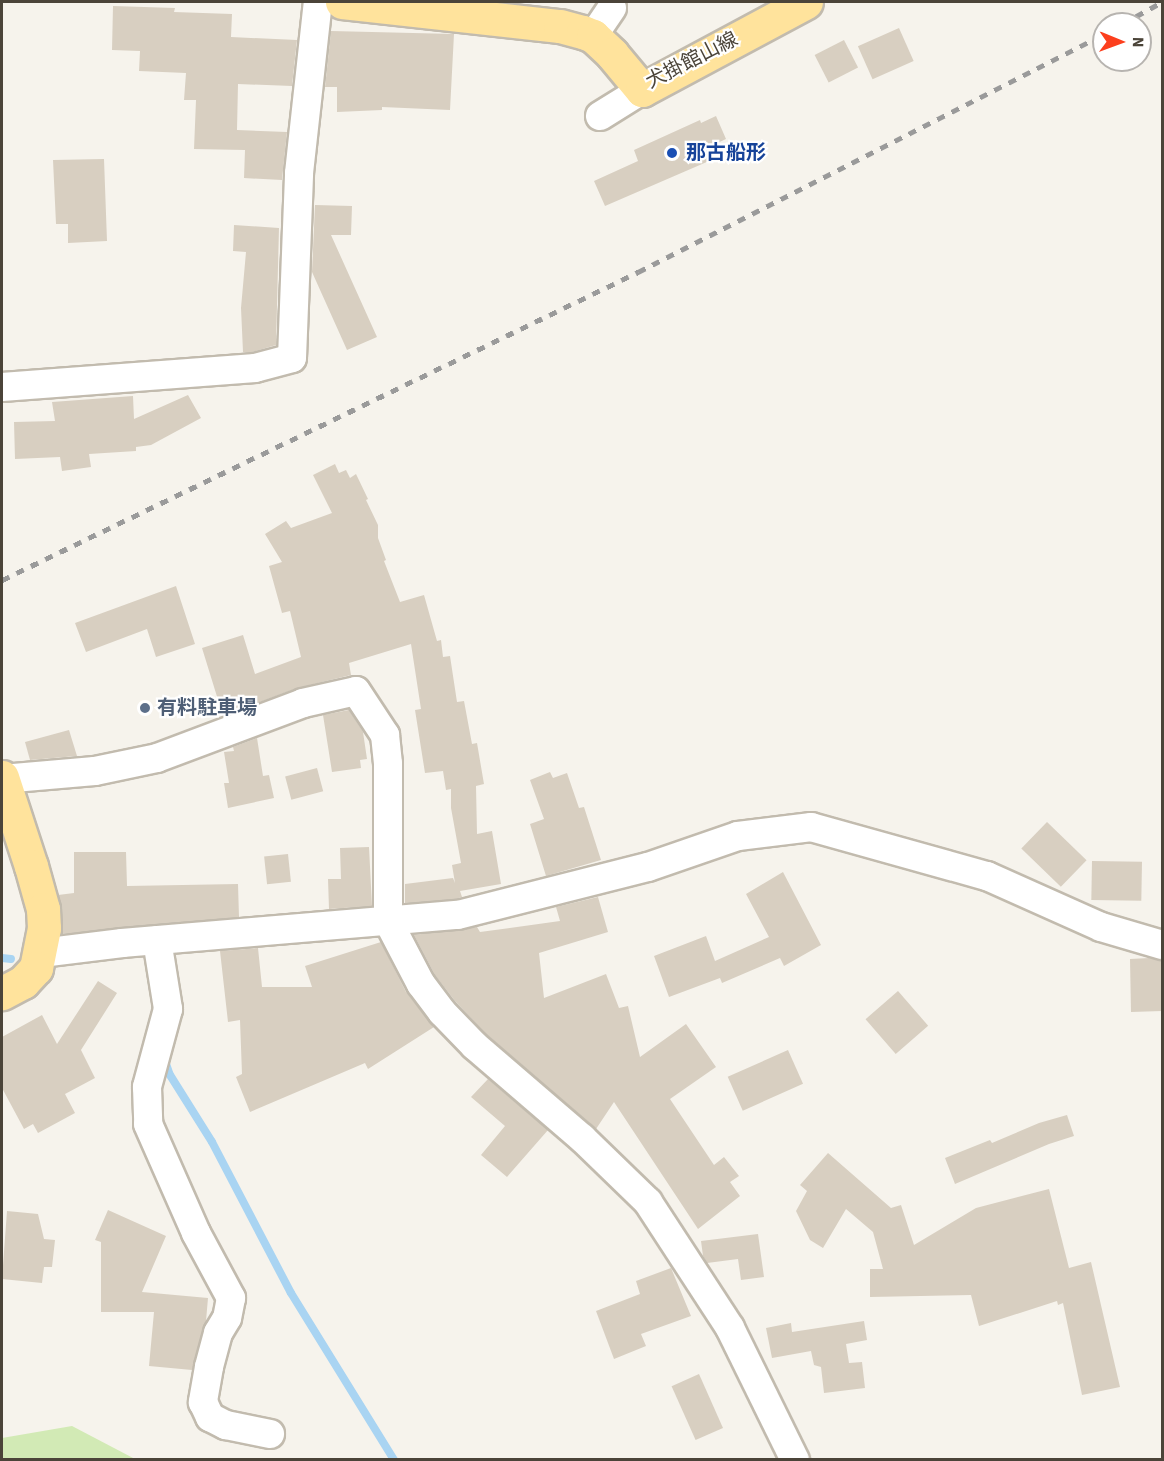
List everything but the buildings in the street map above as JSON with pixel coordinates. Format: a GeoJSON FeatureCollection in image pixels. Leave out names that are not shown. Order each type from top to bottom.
{"type":"FeatureCollection","features":[{"type":"Feature","properties":{"kind":"main road","name":"犬掛館山線"},"geometry":{"type":"LineString","coordinates":[[342,2],[560,26],[593,36],[612,54],[642,90],[806,2]]}},
{"type":"Feature","properties":{"kind":"main road"},"geometry":{"type":"LineString","coordinates":[[2,778],[43,909],[44,928],[36,968],[23,982],[2,993]]}},
{"type":"Feature","properties":{"kind":"street"},"geometry":{"type":"LineString","coordinates":[[2,387],[255,368],[292,358],[299,173],[318,2]]}},
{"type":"Feature","properties":{"kind":"street"},"geometry":{"type":"LineString","coordinates":[[593,36],[612,8]]}},
{"type":"Feature","properties":{"kind":"street"},"geometry":{"type":"LineString","coordinates":[[600,116],[642,90]]}},
{"type":"Feature","properties":{"kind":"street"},"geometry":{"type":"LineString","coordinates":[[2,778],[95,771],[157,758],[303,703],[356,691],[385,735],[388,764],[388,921],[421,984],[442,1012],[475,1046],[582,1138],[648,1202],[730,1328],[795,1460]]}},
{"type":"Feature","properties":{"kind":"street"},"geometry":{"type":"LineString","coordinates":[[40,953],[157,940],[458,915],[648,867],[738,836],[811,827],[987,876],[1101,927],[1162,945]]}},
{"type":"Feature","properties":{"kind":"street"},"geometry":{"type":"LineString","coordinates":[[157,940],[168,1009],[147,1087],[148,1124],[196,1233],[231,1298],[208,1367],[203,1402],[210,1418],[226,1425],[270,1434]]}},
{"type":"Feature","properties":{"kind":"green space"},"geometry":{"type":"Polygon","coordinates":[[[72,1426],[135,1459],[2,1459],[2,1438],[72,1426]]]}},
{"type":"Feature","properties":{"kind":"waterway"},"geometry":{"type":"LineString","coordinates":[[2,958],[11,959]]}},
{"type":"Feature","properties":{"kind":"waterway"},"geometry":{"type":"LineString","coordinates":[[164,1058],[170,1075],[212,1142],[291,1293],[394,1460]]}},
{"type":"Feature","properties":{"kind":"railway"},"geometry":{"type":"LineString","coordinates":[[1144,12],[1162,2]]}},
{"type":"Feature","properties":{"kind":"railway"},"geometry":{"type":"LineString","coordinates":[[2,580],[638,272],[1092,40]]}},
{"type":"Feature","properties":{"kind":"place","name":"那古船形"},"geometry":{"type":"Point","coordinates":[672,153]}},
{"type":"Feature","properties":{"kind":"place","name":"有料駐車場"},"geometry":{"type":"Point","coordinates":[145,708]}}]}
